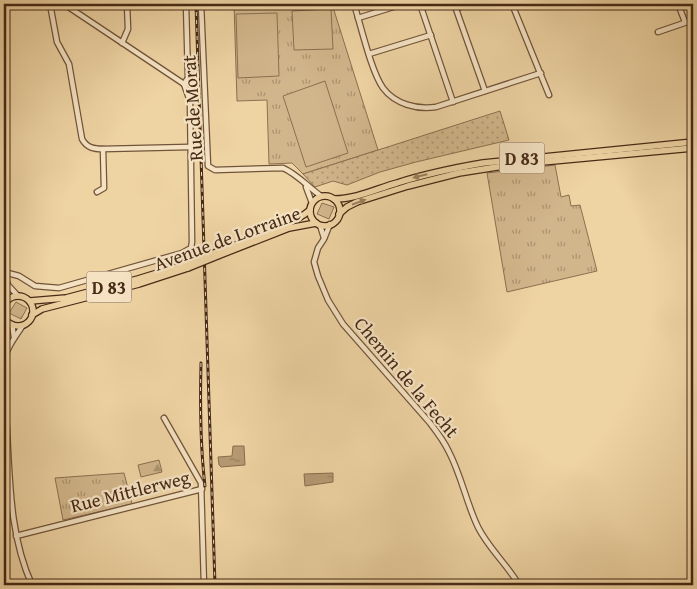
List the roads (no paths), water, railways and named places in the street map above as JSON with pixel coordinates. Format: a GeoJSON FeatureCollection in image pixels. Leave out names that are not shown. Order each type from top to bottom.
{"type":"FeatureCollection","features":[{"type":"Feature","properties":{"kind":"main road","name":"D 83"},"geometry":{"type":"LineString","coordinates":[[334,199],[355,196],[457,167],[575,152],[693,142]]}},
{"type":"Feature","properties":{"kind":"main road","name":"D 83"},"geometry":{"type":"LineString","coordinates":[[339,214],[357,202],[459,173],[510,165],[693,148]]}},
{"type":"Feature","properties":{"kind":"main road"},"geometry":{"type":"LineString","coordinates":[[321,196],[334,199],[338,206],[339,214],[334,222],[318,224],[310,215],[311,207],[321,196]]}},
{"type":"Feature","properties":{"kind":"main road","name":"Avenue de Lorraine"},"geometry":{"type":"LineString","coordinates":[[32,315],[42,309],[139,284],[187,266],[300,217],[311,207]]}},
{"type":"Feature","properties":{"kind":"main road","name":"Avenue de Lorraine"},"geometry":{"type":"LineString","coordinates":[[219,253],[289,228],[318,224]]}},
{"type":"Feature","properties":{"kind":"main road","name":"Avenue de Lorraine"},"geometry":{"type":"LineString","coordinates":[[30,302],[66,298],[187,266]]}},
{"type":"Feature","properties":{"kind":"main road"},"geometry":{"type":"LineString","coordinates":[[18,296],[30,302],[33,310],[27,322],[23,325],[8,322],[4,313],[7,301],[18,296]]}},
{"type":"Feature","properties":{"kind":"street"},"geometry":{"type":"LineString","coordinates":[[50,4],[57,42],[68,64],[82,139],[89,147],[103,149],[189,147]]}},
{"type":"Feature","properties":{"kind":"street"},"geometry":{"type":"LineString","coordinates":[[7,301],[4,273],[19,276],[28,283],[42,288],[59,288],[188,251],[191,248],[190,101],[184,84],[64,4]]}},
{"type":"Feature","properties":{"kind":"street"},"geometry":{"type":"LineString","coordinates":[[122,43],[128,30],[127,4]]}},
{"type":"Feature","properties":{"kind":"street"},"geometry":{"type":"LineString","coordinates":[[184,84],[188,78],[186,4]]}},
{"type":"Feature","properties":{"kind":"street","name":"Rue de Morat"},"geometry":{"type":"LineString","coordinates":[[201,4],[208,166],[215,170],[283,168],[292,172],[305,186],[321,196]]}},
{"type":"Feature","properties":{"kind":"street"},"geometry":{"type":"LineString","coordinates":[[354,4],[379,81],[384,89],[406,105],[423,108],[436,107],[541,73]]}},
{"type":"Feature","properties":{"kind":"street"},"geometry":{"type":"LineString","coordinates":[[358,18],[403,4]]}},
{"type":"Feature","properties":{"kind":"street"},"geometry":{"type":"LineString","coordinates":[[420,4],[453,102]]}},
{"type":"Feature","properties":{"kind":"street"},"geometry":{"type":"LineString","coordinates":[[466,4],[456,9],[485,91]]}},
{"type":"Feature","properties":{"kind":"street"},"geometry":{"type":"LineString","coordinates":[[512,4],[541,73],[548,95]]}},
{"type":"Feature","properties":{"kind":"street"},"geometry":{"type":"LineString","coordinates":[[678,4],[684,22]]}},
{"type":"Feature","properties":{"kind":"street"},"geometry":{"type":"LineString","coordinates":[[658,32],[693,20]]}},
{"type":"Feature","properties":{"kind":"street"},"geometry":{"type":"LineString","coordinates":[[370,54],[431,36]]}},
{"type":"Feature","properties":{"kind":"street"},"geometry":{"type":"LineString","coordinates":[[97,192],[104,188],[103,149]]}},
{"type":"Feature","properties":{"kind":"street","name":"Rue de Morat"},"geometry":{"type":"LineString","coordinates":[[305,186],[311,207]]}},
{"type":"Feature","properties":{"kind":"street"},"geometry":{"type":"LineString","coordinates":[[318,224],[324,239]]}},
{"type":"Feature","properties":{"kind":"street","name":"Chemin de la Fecht"},"geometry":{"type":"LineString","coordinates":[[330,224],[318,248],[314,262],[328,300],[343,324],[430,422],[441,438],[450,452],[477,525],[483,536],[512,572],[519,585]]}},
{"type":"Feature","properties":{"kind":"street"},"geometry":{"type":"LineString","coordinates":[[6,284],[14,276]]}},
{"type":"Feature","properties":{"kind":"street"},"geometry":{"type":"LineString","coordinates":[[6,284],[18,296]]}},
{"type":"Feature","properties":{"kind":"street"},"geometry":{"type":"LineString","coordinates":[[8,322],[14,338]]}},
{"type":"Feature","properties":{"kind":"street"},"geometry":{"type":"LineString","coordinates":[[23,325],[14,338],[6,356],[4,371],[12,504],[16,536],[32,585]]}},
{"type":"Feature","properties":{"kind":"street","name":"Rue Mittlerweg"},"geometry":{"type":"LineString","coordinates":[[16,536],[202,489],[199,478],[164,418]]}},
{"type":"Feature","properties":{"kind":"street"},"geometry":{"type":"LineString","coordinates":[[202,489],[204,585]]}},
{"type":"Feature","properties":{"kind":"water"},"geometry":{"type":"Polygon","coordinates":[[[233,446],[244,446],[245,465],[221,467],[218,457],[232,456],[233,446]]]}},
{"type":"Feature","properties":{"kind":"water"},"geometry":{"type":"Polygon","coordinates":[[[333,473],[333,482],[305,486],[304,474],[333,473]]]}},
{"type":"Feature","properties":{"kind":"railway"},"geometry":{"type":"LineString","coordinates":[[196,4],[215,585]]}},
{"type":"Feature","properties":{"kind":"railway"},"geometry":{"type":"LineString","coordinates":[[201,363],[202,455],[205,486]]}}]}
